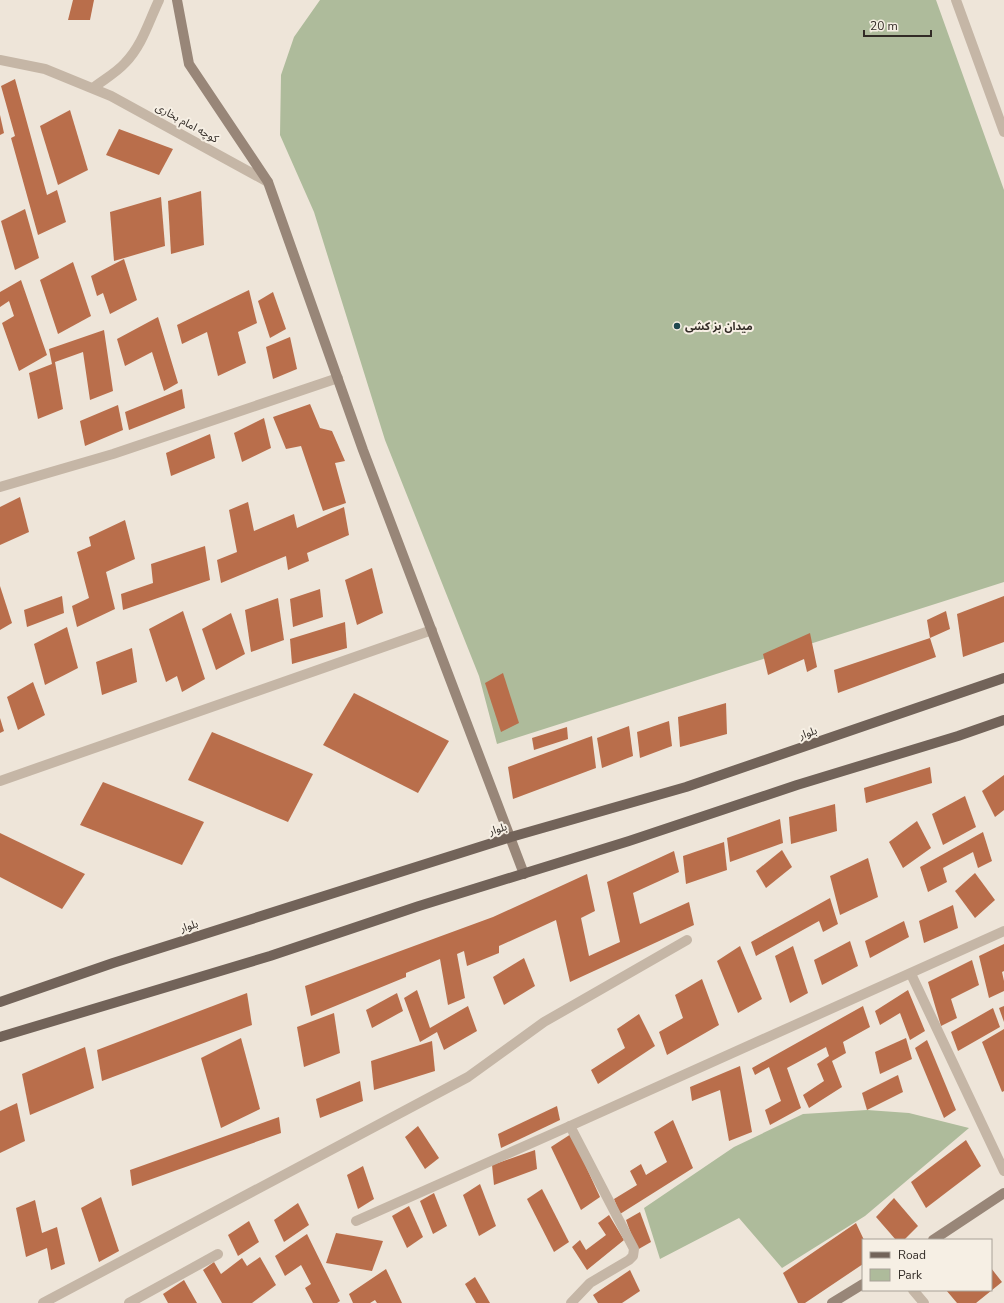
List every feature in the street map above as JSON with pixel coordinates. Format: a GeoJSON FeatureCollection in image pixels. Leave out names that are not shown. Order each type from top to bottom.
{"type":"FeatureCollection","features":[{"type":"Feature","properties":{"kind":"main road","name":"بلوار"},"geometry":{"type":"LineString","coordinates":[[0,1002],[113,963],[511,837],[686,787],[1004,678]]}},
{"type":"Feature","properties":{"kind":"main road"},"geometry":{"type":"LineString","coordinates":[[0,1037],[270,956],[419,906],[629,841],[797,785],[958,736],[1004,720]]}},
{"type":"Feature","properties":{"kind":"street"},"geometry":{"type":"LineString","coordinates":[[93,88],[125,64],[142,40],[159,0]]}},
{"type":"Feature","properties":{"kind":"street"},"geometry":{"type":"LineString","coordinates":[[177,0],[189,64],[268,182],[363,450],[524,874]]}},
{"type":"Feature","properties":{"kind":"street"},"geometry":{"type":"LineString","coordinates":[[956,0],[1004,132]]}},
{"type":"Feature","properties":{"kind":"street","name":"کوچه امام بخاری"},"geometry":{"type":"LineString","coordinates":[[0,60],[45,69],[111,96],[268,182]]}},
{"type":"Feature","properties":{"kind":"street"},"geometry":{"type":"LineString","coordinates":[[0,485],[113,454],[338,378]]}},
{"type":"Feature","properties":{"kind":"street"},"geometry":{"type":"LineString","coordinates":[[0,781],[432,630]]}},
{"type":"Feature","properties":{"kind":"street"},"geometry":{"type":"LineString","coordinates":[[356,1221],[911,974],[1004,931]]}},
{"type":"Feature","properties":{"kind":"street"},"geometry":{"type":"LineString","coordinates":[[43,1303],[468,1077],[544,1022],[687,940]]}},
{"type":"Feature","properties":{"kind":"street"},"geometry":{"type":"LineString","coordinates":[[911,974],[1004,1171]]}},
{"type":"Feature","properties":{"kind":"street"},"geometry":{"type":"LineString","coordinates":[[570,1126],[634,1249],[633,1256],[629,1260],[590,1283],[571,1303]]}},
{"type":"Feature","properties":{"kind":"street"},"geometry":{"type":"LineString","coordinates":[[935,1239],[1004,1193]]}},
{"type":"Feature","properties":{"kind":"street"},"geometry":{"type":"LineString","coordinates":[[129,1303],[218,1254]]}},
{"type":"Feature","properties":{"kind":"street"},"geometry":{"type":"LineString","coordinates":[[832,1303],[862,1285]]}},
{"type":"Feature","properties":{"kind":"street"},"geometry":{"type":"LineString","coordinates":[[914,1291],[924,1303]]}},
{"type":"Feature","properties":{"kind":"green space","name":"میدان بز کشی"},"geometry":{"type":"Polygon","coordinates":[[[320,0],[936,0],[1004,190],[1004,582],[497,744],[479,676],[385,440],[314,212],[280,135],[281,75],[294,37],[320,0]]]}},
{"type":"Feature","properties":{"kind":"green space"},"geometry":{"type":"Polygon","coordinates":[[[867,1110],[909,1113],[969,1128],[865,1216],[782,1268],[739,1218],[660,1259],[644,1208],[734,1147],[803,1114],[867,1110]]]}},
{"type":"Feature","properties":{"kind":"building"},"geometry":{"type":"Polygon","coordinates":[[[73,0],[94,0],[90,20],[68,20],[73,0]]]}},
{"type":"Feature","properties":{"kind":"building"},"geometry":{"type":"Polygon","coordinates":[[[15,79],[47,195],[57,190],[66,222],[38,235],[11,138],[15,136],[1,86],[15,79]]]}},
{"type":"Feature","properties":{"kind":"building"},"geometry":{"type":"Polygon","coordinates":[[[70,110],[88,170],[58,185],[40,126],[70,110]]]}},
{"type":"Feature","properties":{"kind":"building"},"geometry":{"type":"Polygon","coordinates":[[[0,115],[4,133],[0,135],[0,115]]]}},
{"type":"Feature","properties":{"kind":"building"},"geometry":{"type":"Polygon","coordinates":[[[119,129],[173,149],[159,175],[106,155],[119,129]]]}},
{"type":"Feature","properties":{"kind":"building"},"geometry":{"type":"Polygon","coordinates":[[[201,191],[204,245],[171,254],[168,201],[201,191]]]}},
{"type":"Feature","properties":{"kind":"building"},"geometry":{"type":"Polygon","coordinates":[[[161,197],[165,246],[114,261],[110,212],[161,197]]]}},
{"type":"Feature","properties":{"kind":"building"},"geometry":{"type":"Polygon","coordinates":[[[25,209],[39,258],[15,270],[1,221],[25,209]]]}},
{"type":"Feature","properties":{"kind":"building"},"geometry":{"type":"Polygon","coordinates":[[[124,259],[137,300],[110,314],[103,293],[97,296],[91,276],[124,259]]]}},
{"type":"Feature","properties":{"kind":"building"},"geometry":{"type":"Polygon","coordinates":[[[73,262],[91,316],[58,334],[40,280],[73,262]]]}},
{"type":"Feature","properties":{"kind":"building"},"geometry":{"type":"Polygon","coordinates":[[[21,280],[47,355],[19,371],[2,323],[14,316],[9,301],[0,307],[0,292],[21,280]]]}},
{"type":"Feature","properties":{"kind":"building"},"geometry":{"type":"Polygon","coordinates":[[[249,290],[257,323],[238,332],[246,363],[218,376],[207,332],[182,344],[177,325],[249,290]]]}},
{"type":"Feature","properties":{"kind":"building"},"geometry":{"type":"Polygon","coordinates":[[[273,292],[286,329],[270,338],[258,301],[273,292]]]}},
{"type":"Feature","properties":{"kind":"building"},"geometry":{"type":"Polygon","coordinates":[[[158,317],[178,383],[164,391],[152,352],[125,366],[117,339],[158,317]]]}},
{"type":"Feature","properties":{"kind":"building"},"geometry":{"type":"Polygon","coordinates":[[[104,330],[113,391],[90,400],[83,352],[55,362],[63,409],[38,419],[29,373],[52,364],[49,349],[104,330]]]}},
{"type":"Feature","properties":{"kind":"building"},"geometry":{"type":"Polygon","coordinates":[[[290,337],[297,369],[273,379],[266,347],[290,337]]]}},
{"type":"Feature","properties":{"kind":"building"},"geometry":{"type":"Polygon","coordinates":[[[182,389],[185,408],[129,430],[125,412],[182,389]]]}},
{"type":"Feature","properties":{"kind":"building"},"geometry":{"type":"Polygon","coordinates":[[[310,404],[320,428],[332,431],[345,461],[335,463],[346,503],[323,511],[301,446],[286,449],[273,417],[310,404]]]}},
{"type":"Feature","properties":{"kind":"building"},"geometry":{"type":"Polygon","coordinates":[[[118,405],[123,430],[85,446],[80,421],[118,405]]]}},
{"type":"Feature","properties":{"kind":"building"},"geometry":{"type":"Polygon","coordinates":[[[264,418],[271,448],[242,462],[234,433],[264,418]]]}},
{"type":"Feature","properties":{"kind":"building"},"geometry":{"type":"Polygon","coordinates":[[[210,434],[215,458],[171,476],[166,453],[210,434]]]}},
{"type":"Feature","properties":{"kind":"building"},"geometry":{"type":"Polygon","coordinates":[[[20,497],[29,532],[0,545],[0,507],[20,497]]]}},
{"type":"Feature","properties":{"kind":"building"},"geometry":{"type":"Polygon","coordinates":[[[248,502],[254,531],[294,514],[297,528],[344,507],[349,535],[307,553],[309,561],[288,570],[286,556],[221,583],[217,560],[237,552],[229,510],[248,502]]]}},
{"type":"Feature","properties":{"kind":"building"},"geometry":{"type":"Polygon","coordinates":[[[125,520],[135,559],[106,572],[115,609],[77,627],[72,606],[89,598],[77,552],[91,546],[89,537],[125,520]]]}},
{"type":"Feature","properties":{"kind":"building"},"geometry":{"type":"Polygon","coordinates":[[[205,546],[210,580],[123,610],[121,594],[153,583],[151,564],[205,546]]]}},
{"type":"Feature","properties":{"kind":"building"},"geometry":{"type":"Polygon","coordinates":[[[372,568],[383,613],[357,625],[345,580],[372,568]]]}},
{"type":"Feature","properties":{"kind":"building"},"geometry":{"type":"Polygon","coordinates":[[[0,586],[12,623],[0,630],[0,586]]]}},
{"type":"Feature","properties":{"kind":"building"},"geometry":{"type":"Polygon","coordinates":[[[320,589],[323,617],[293,627],[290,599],[320,589]]]}},
{"type":"Feature","properties":{"kind":"building"},"geometry":{"type":"Polygon","coordinates":[[[62,596],[64,613],[27,627],[24,610],[62,596]]]}},
{"type":"Feature","properties":{"kind":"building"},"geometry":{"type":"Polygon","coordinates":[[[1004,596],[1004,642],[963,657],[957,614],[1004,596]]]}},
{"type":"Feature","properties":{"kind":"building"},"geometry":{"type":"Polygon","coordinates":[[[278,598],[284,640],[251,652],[245,610],[278,598]]]}},
{"type":"Feature","properties":{"kind":"building"},"geometry":{"type":"Polygon","coordinates":[[[183,611],[205,679],[182,692],[177,676],[166,682],[149,629],[183,611]]]}},
{"type":"Feature","properties":{"kind":"building"},"geometry":{"type":"Polygon","coordinates":[[[946,611],[950,629],[930,638],[927,620],[946,611]]]}},
{"type":"Feature","properties":{"kind":"building"},"geometry":{"type":"Polygon","coordinates":[[[231,613],[245,654],[216,670],[202,629],[231,613]]]}},
{"type":"Feature","properties":{"kind":"building"},"geometry":{"type":"Polygon","coordinates":[[[345,622],[347,648],[292,664],[290,639],[345,622]]]}},
{"type":"Feature","properties":{"kind":"building"},"geometry":{"type":"Polygon","coordinates":[[[67,627],[78,668],[45,685],[34,644],[67,627]]]}},
{"type":"Feature","properties":{"kind":"building"},"geometry":{"type":"Polygon","coordinates":[[[810,633],[817,667],[807,672],[804,659],[768,675],[763,654],[810,633]]]}},
{"type":"Feature","properties":{"kind":"building"},"geometry":{"type":"Polygon","coordinates":[[[930,638],[936,657],[838,693],[834,670],[930,638]]]}},
{"type":"Feature","properties":{"kind":"building"},"geometry":{"type":"Polygon","coordinates":[[[132,648],[137,682],[102,695],[96,662],[132,648]]]}},
{"type":"Feature","properties":{"kind":"building"},"geometry":{"type":"Polygon","coordinates":[[[503,673],[519,723],[501,732],[485,683],[503,673]]]}},
{"type":"Feature","properties":{"kind":"building"},"geometry":{"type":"Polygon","coordinates":[[[33,682],[45,715],[18,730],[7,697],[33,682]]]}},
{"type":"Feature","properties":{"kind":"building"},"geometry":{"type":"Polygon","coordinates":[[[354,693],[449,741],[418,793],[323,745],[354,693]]]}},
{"type":"Feature","properties":{"kind":"building"},"geometry":{"type":"Polygon","coordinates":[[[726,703],[727,734],[680,747],[678,717],[726,703]]]}},
{"type":"Feature","properties":{"kind":"building"},"geometry":{"type":"Polygon","coordinates":[[[0,718],[4,731],[0,733],[0,718]]]}},
{"type":"Feature","properties":{"kind":"building"},"geometry":{"type":"Polygon","coordinates":[[[669,721],[672,746],[640,758],[637,732],[669,721]]]}},
{"type":"Feature","properties":{"kind":"building"},"geometry":{"type":"Polygon","coordinates":[[[629,726],[633,756],[602,768],[597,738],[629,726]]]}},
{"type":"Feature","properties":{"kind":"building"},"geometry":{"type":"Polygon","coordinates":[[[567,727],[568,739],[534,750],[532,738],[567,727]]]}},
{"type":"Feature","properties":{"kind":"building"},"geometry":{"type":"Polygon","coordinates":[[[212,732],[313,774],[288,822],[188,780],[212,732]]]}},
{"type":"Feature","properties":{"kind":"building"},"geometry":{"type":"Polygon","coordinates":[[[592,736],[596,768],[513,799],[508,767],[592,736]]]}},
{"type":"Feature","properties":{"kind":"building"},"geometry":{"type":"Polygon","coordinates":[[[930,767],[932,783],[866,803],[864,788],[930,767]]]}},
{"type":"Feature","properties":{"kind":"building"},"geometry":{"type":"Polygon","coordinates":[[[1004,775],[1004,810],[995,817],[982,791],[1004,775]]]}},
{"type":"Feature","properties":{"kind":"building"},"geometry":{"type":"Polygon","coordinates":[[[103,782],[204,822],[182,865],[80,825],[103,782]]]}},
{"type":"Feature","properties":{"kind":"building"},"geometry":{"type":"Polygon","coordinates":[[[965,796],[976,827],[943,845],[932,814],[965,796]]]}},
{"type":"Feature","properties":{"kind":"building"},"geometry":{"type":"Polygon","coordinates":[[[835,804],[837,831],[791,844],[789,817],[835,804]]]}},
{"type":"Feature","properties":{"kind":"building"},"geometry":{"type":"Polygon","coordinates":[[[780,819],[783,843],[730,862],[727,838],[780,819]]]}},
{"type":"Feature","properties":{"kind":"building"},"geometry":{"type":"Polygon","coordinates":[[[917,821],[931,848],[903,868],[889,842],[917,821]]]}},
{"type":"Feature","properties":{"kind":"building"},"geometry":{"type":"Polygon","coordinates":[[[983,832],[992,861],[978,868],[973,852],[943,868],[947,882],[928,892],[920,867],[983,832]]]}},
{"type":"Feature","properties":{"kind":"building"},"geometry":{"type":"Polygon","coordinates":[[[0,833],[85,874],[62,909],[0,877],[0,833]]]}},
{"type":"Feature","properties":{"kind":"building"},"geometry":{"type":"Polygon","coordinates":[[[724,842],[727,870],[686,884],[683,856],[724,842]]]}},
{"type":"Feature","properties":{"kind":"building"},"geometry":{"type":"Polygon","coordinates":[[[782,850],[792,867],[766,888],[756,871],[782,850]]]}},
{"type":"Feature","properties":{"kind":"building"},"geometry":{"type":"Polygon","coordinates":[[[674,851],[679,872],[633,893],[640,924],[689,902],[694,925],[570,982],[556,920],[499,946],[499,953],[467,966],[464,951],[457,954],[465,998],[448,1005],[440,959],[406,973],[406,977],[311,1016],[305,986],[493,917],[587,874],[595,911],[581,918],[589,956],[620,942],[607,882],[674,851]]]}},
{"type":"Feature","properties":{"kind":"building"},"geometry":{"type":"Polygon","coordinates":[[[868,858],[878,897],[840,915],[830,876],[868,858]]]}},
{"type":"Feature","properties":{"kind":"building"},"geometry":{"type":"Polygon","coordinates":[[[975,873],[995,900],[975,918],[955,891],[975,873]]]}},
{"type":"Feature","properties":{"kind":"building"},"geometry":{"type":"Polygon","coordinates":[[[830,898],[838,924],[823,932],[819,921],[756,956],[751,942],[830,898]]]}},
{"type":"Feature","properties":{"kind":"building"},"geometry":{"type":"Polygon","coordinates":[[[953,905],[958,928],[924,943],[919,921],[953,905]]]}},
{"type":"Feature","properties":{"kind":"building"},"geometry":{"type":"Polygon","coordinates":[[[904,921],[909,937],[870,958],[865,941],[904,921]]]}},
{"type":"Feature","properties":{"kind":"building"},"geometry":{"type":"Polygon","coordinates":[[[850,941],[858,966],[822,985],[814,960],[850,941]]]}},
{"type":"Feature","properties":{"kind":"building"},"geometry":{"type":"Polygon","coordinates":[[[1004,944],[1004,971],[1002,972],[1004,991],[989,998],[979,956],[1004,944]]]}},
{"type":"Feature","properties":{"kind":"building"},"geometry":{"type":"Polygon","coordinates":[[[740,946],[762,999],[738,1013],[717,961],[740,946]]]}},
{"type":"Feature","properties":{"kind":"building"},"geometry":{"type":"Polygon","coordinates":[[[793,946],[808,993],[790,1003],[775,956],[793,946]]]}},
{"type":"Feature","properties":{"kind":"building"},"geometry":{"type":"Polygon","coordinates":[[[524,958],[535,986],[504,1005],[493,977],[524,958]]]}},
{"type":"Feature","properties":{"kind":"building"},"geometry":{"type":"Polygon","coordinates":[[[972,960],[979,985],[951,999],[957,1018],[941,1026],[928,982],[972,960]]]}},
{"type":"Feature","properties":{"kind":"building"},"geometry":{"type":"Polygon","coordinates":[[[702,979],[719,1025],[667,1055],[659,1032],[683,1018],[675,995],[702,979]]]}},
{"type":"Feature","properties":{"kind":"building"},"geometry":{"type":"Polygon","coordinates":[[[417,990],[430,1028],[468,1006],[477,1031],[444,1050],[437,1032],[420,1042],[404,998],[417,990]]]}},
{"type":"Feature","properties":{"kind":"building"},"geometry":{"type":"Polygon","coordinates":[[[908,990],[925,1031],[910,1040],[900,1013],[880,1025],[875,1011],[908,990]]]}},
{"type":"Feature","properties":{"kind":"building"},"geometry":{"type":"Polygon","coordinates":[[[247,993],[252,1025],[102,1081],[97,1050],[247,993]]]}},
{"type":"Feature","properties":{"kind":"building"},"geometry":{"type":"Polygon","coordinates":[[[397,993],[403,1011],[372,1028],[366,1010],[397,993]]]}},
{"type":"Feature","properties":{"kind":"building"},"geometry":{"type":"Polygon","coordinates":[[[863,1006],[870,1027],[843,1042],[846,1053],[832,1061],[842,1087],[809,1108],[803,1095],[824,1081],[817,1064],[829,1056],[826,1047],[787,1068],[801,1108],[770,1125],[765,1110],[781,1101],[769,1067],[755,1075],[752,1068],[863,1006]]]}},
{"type":"Feature","properties":{"kind":"building"},"geometry":{"type":"Polygon","coordinates":[[[1004,1006],[1004,1022],[999,1008],[1004,1006]]]}},
{"type":"Feature","properties":{"kind":"building"},"geometry":{"type":"Polygon","coordinates":[[[993,1008],[1000,1027],[958,1051],[951,1032],[993,1008]]]}},
{"type":"Feature","properties":{"kind":"building"},"geometry":{"type":"Polygon","coordinates":[[[334,1013],[340,1053],[304,1067],[297,1027],[334,1013]]]}},
{"type":"Feature","properties":{"kind":"building"},"geometry":{"type":"Polygon","coordinates":[[[639,1014],[655,1046],[598,1084],[591,1070],[625,1048],[617,1029],[639,1014]]]}},
{"type":"Feature","properties":{"kind":"building"},"geometry":{"type":"Polygon","coordinates":[[[1004,1029],[1004,1091],[1002,1092],[982,1042],[1004,1029]]]}},
{"type":"Feature","properties":{"kind":"building"},"geometry":{"type":"Polygon","coordinates":[[[241,1038],[260,1109],[221,1128],[201,1058],[241,1038]]]}},
{"type":"Feature","properties":{"kind":"building"},"geometry":{"type":"Polygon","coordinates":[[[906,1038],[912,1059],[880,1074],[875,1052],[906,1038]]]}},
{"type":"Feature","properties":{"kind":"building"},"geometry":{"type":"Polygon","coordinates":[[[927,1040],[956,1110],[944,1118],[915,1048],[927,1040]]]}},
{"type":"Feature","properties":{"kind":"building"},"geometry":{"type":"Polygon","coordinates":[[[432,1041],[435,1071],[374,1090],[371,1061],[432,1041]]]}},
{"type":"Feature","properties":{"kind":"building"},"geometry":{"type":"Polygon","coordinates":[[[85,1047],[94,1088],[30,1115],[22,1074],[85,1047]]]}},
{"type":"Feature","properties":{"kind":"building"},"geometry":{"type":"Polygon","coordinates":[[[740,1066],[752,1132],[729,1141],[720,1090],[692,1101],[690,1087],[740,1066]]]}},
{"type":"Feature","properties":{"kind":"building"},"geometry":{"type":"Polygon","coordinates":[[[898,1075],[903,1092],[867,1110],[862,1093],[898,1075]]]}},
{"type":"Feature","properties":{"kind":"building"},"geometry":{"type":"Polygon","coordinates":[[[360,1081],[363,1101],[320,1118],[316,1099],[360,1081]]]}},
{"type":"Feature","properties":{"kind":"building"},"geometry":{"type":"Polygon","coordinates":[[[17,1103],[25,1141],[0,1153],[0,1111],[17,1103]]]}},
{"type":"Feature","properties":{"kind":"building"},"geometry":{"type":"Polygon","coordinates":[[[557,1106],[560,1120],[501,1148],[498,1134],[557,1106]]]}},
{"type":"Feature","properties":{"kind":"building"},"geometry":{"type":"Polygon","coordinates":[[[279,1117],[281,1133],[132,1186],[130,1170],[279,1117]]]}},
{"type":"Feature","properties":{"kind":"building"},"geometry":{"type":"Polygon","coordinates":[[[673,1120],[693,1168],[620,1214],[614,1199],[637,1185],[630,1171],[641,1164],[646,1175],[667,1162],[654,1132],[673,1120]]]}},
{"type":"Feature","properties":{"kind":"building"},"geometry":{"type":"Polygon","coordinates":[[[418,1126],[439,1158],[425,1169],[405,1137],[418,1126]]]}},
{"type":"Feature","properties":{"kind":"building"},"geometry":{"type":"Polygon","coordinates":[[[571,1134],[600,1197],[581,1210],[551,1147],[571,1134]]]}},
{"type":"Feature","properties":{"kind":"building"},"geometry":{"type":"Polygon","coordinates":[[[966,1140],[981,1166],[926,1208],[911,1182],[966,1140]]]}},
{"type":"Feature","properties":{"kind":"building"},"geometry":{"type":"Polygon","coordinates":[[[535,1150],[537,1169],[494,1185],[492,1165],[535,1150]]]}},
{"type":"Feature","properties":{"kind":"building"},"geometry":{"type":"Polygon","coordinates":[[[363,1166],[374,1199],[358,1209],[347,1175],[363,1166]]]}},
{"type":"Feature","properties":{"kind":"building"},"geometry":{"type":"Polygon","coordinates":[[[480,1184],[496,1226],[479,1236],[463,1195],[480,1184]]]}},
{"type":"Feature","properties":{"kind":"building"},"geometry":{"type":"Polygon","coordinates":[[[542,1189],[569,1242],[554,1252],[527,1199],[542,1189]]]}},
{"type":"Feature","properties":{"kind":"building"},"geometry":{"type":"Polygon","coordinates":[[[434,1193],[447,1226],[433,1234],[420,1201],[434,1193]]]}},
{"type":"Feature","properties":{"kind":"building"},"geometry":{"type":"Polygon","coordinates":[[[101,1197],[119,1251],[99,1262],[81,1208],[101,1197]]]}},
{"type":"Feature","properties":{"kind":"building"},"geometry":{"type":"Polygon","coordinates":[[[894,1198],[918,1226],[905,1239],[895,1239],[876,1217],[894,1198]]]}},
{"type":"Feature","properties":{"kind":"building"},"geometry":{"type":"Polygon","coordinates":[[[35,1200],[42,1233],[57,1227],[65,1264],[51,1270],[47,1248],[26,1257],[16,1208],[35,1200]]]}},
{"type":"Feature","properties":{"kind":"building"},"geometry":{"type":"Polygon","coordinates":[[[298,1203],[309,1225],[284,1242],[274,1220],[298,1203]]]}},
{"type":"Feature","properties":{"kind":"building"},"geometry":{"type":"Polygon","coordinates":[[[409,1206],[423,1237],[407,1248],[392,1216],[409,1206]]]}},
{"type":"Feature","properties":{"kind":"building"},"geometry":{"type":"Polygon","coordinates":[[[640,1212],[651,1242],[637,1250],[626,1220],[640,1212]]]}},
{"type":"Feature","properties":{"kind":"building"},"geometry":{"type":"Polygon","coordinates":[[[609,1215],[624,1240],[587,1270],[572,1247],[580,1240],[586,1250],[606,1235],[598,1223],[609,1215]]]}},
{"type":"Feature","properties":{"kind":"building"},"geometry":{"type":"Polygon","coordinates":[[[249,1221],[259,1242],[238,1256],[228,1235],[249,1221]]]}},
{"type":"Feature","properties":{"kind":"building"},"geometry":{"type":"Polygon","coordinates":[[[856,1223],[864,1239],[862,1239],[862,1265],[805,1303],[798,1303],[783,1273],[856,1223]]]}},
{"type":"Feature","properties":{"kind":"building"},"geometry":{"type":"Polygon","coordinates":[[[336,1233],[383,1241],[372,1271],[326,1263],[336,1233]]]}},
{"type":"Feature","properties":{"kind":"building"},"geometry":{"type":"Polygon","coordinates":[[[307,1234],[340,1301],[337,1303],[313,1303],[305,1288],[311,1284],[301,1265],[285,1276],[275,1256],[307,1234]]]}},
{"type":"Feature","properties":{"kind":"building"},"geometry":{"type":"Polygon","coordinates":[[[260,1257],[276,1285],[252,1303],[222,1303],[203,1270],[214,1262],[221,1274],[242,1258],[247,1266],[260,1257]]]}},
{"type":"Feature","properties":{"kind":"building"},"geometry":{"type":"Polygon","coordinates":[[[386,1269],[402,1303],[377,1303],[375,1300],[370,1303],[353,1303],[349,1294],[386,1269]]]}},
{"type":"Feature","properties":{"kind":"building"},"geometry":{"type":"Polygon","coordinates":[[[992,1269],[1002,1282],[992,1290],[992,1269]]]}},
{"type":"Feature","properties":{"kind":"building"},"geometry":{"type":"Polygon","coordinates":[[[630,1270],[640,1291],[622,1303],[598,1303],[593,1295],[630,1270]]]}},
{"type":"Feature","properties":{"kind":"building"},"geometry":{"type":"Polygon","coordinates":[[[475,1277],[490,1303],[476,1303],[465,1284],[475,1277]]]}},
{"type":"Feature","properties":{"kind":"building"},"geometry":{"type":"Polygon","coordinates":[[[184,1280],[197,1303],[168,1303],[163,1294],[184,1280]]]}},
{"type":"Feature","properties":{"kind":"building"},"geometry":{"type":"Polygon","coordinates":[[[947,1291],[991,1291],[976,1303],[957,1303],[947,1291]]]}},
{"type":"Feature","properties":{"kind":"place","name":"میدان بز کشی"},"geometry":{"type":"Point","coordinates":[677,326]}}]}
